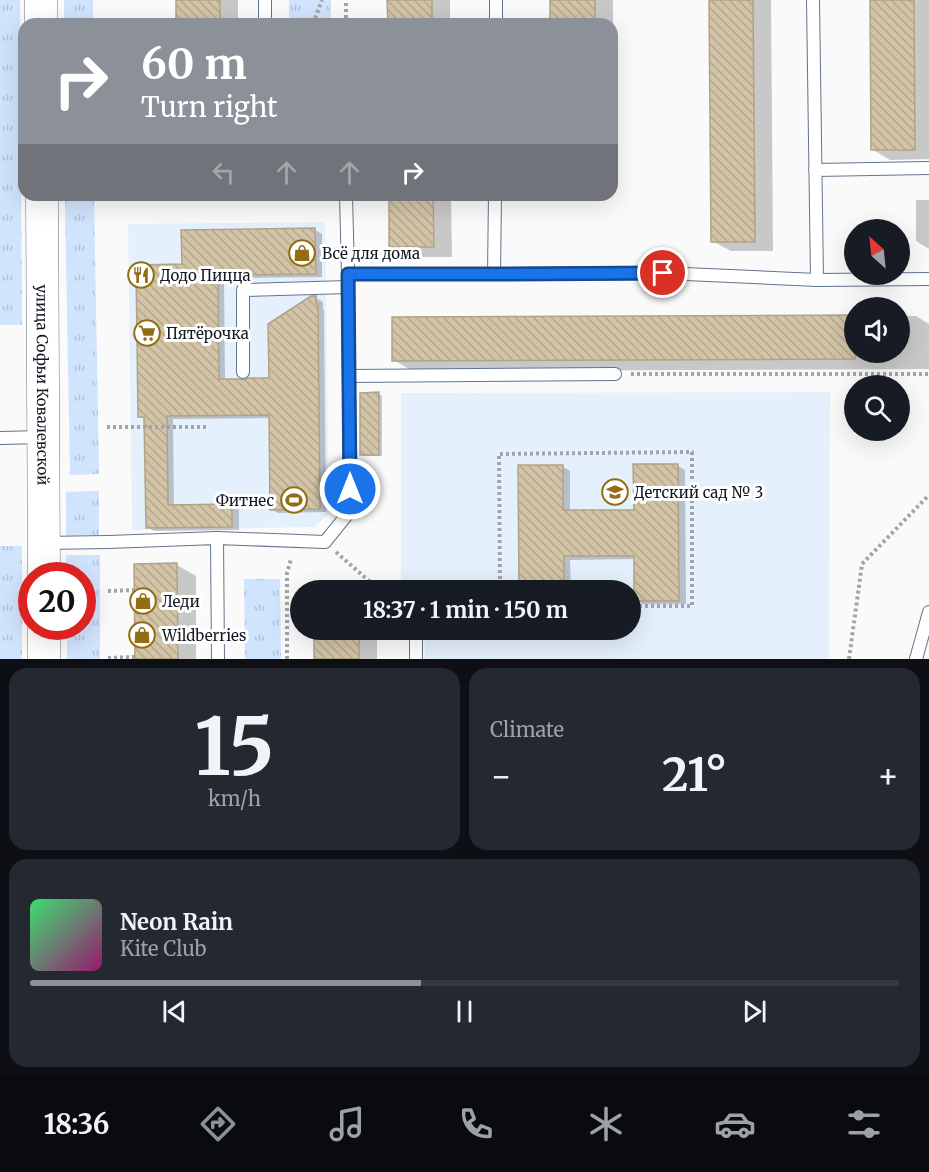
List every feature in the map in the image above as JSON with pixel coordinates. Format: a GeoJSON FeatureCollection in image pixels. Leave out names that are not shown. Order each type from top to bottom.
{"type":"FeatureCollection","features":[{"type":"Feature","properties":{"kind":"street"},"geometry":{"type":"LineString","coordinates":[[41,0],[41,18]]}},
{"type":"Feature","properties":{"kind":"street","name":"улица Софьи Ковалевской"},"geometry":{"type":"LineString","coordinates":[[42,201],[44,562]]}},
{"type":"Feature","properties":{"kind":"street"},"geometry":{"type":"LineString","coordinates":[[44,640],[44,659]]}},
{"type":"Feature","properties":{"kind":"lane"},"geometry":{"type":"LineString","coordinates":[[265,18],[266,0]]}},
{"type":"Feature","properties":{"kind":"lane"},"geometry":{"type":"LineString","coordinates":[[496,0],[496,18]]}},
{"type":"Feature","properties":{"kind":"lane"},"geometry":{"type":"LineString","coordinates":[[813,0],[817,280]]}},
{"type":"Feature","properties":{"kind":"lane"},"geometry":{"type":"LineString","coordinates":[[815,170],[929,168]]}},
{"type":"Feature","properties":{"kind":"lane"},"geometry":{"type":"LineString","coordinates":[[44,543],[217,538],[325,542],[350,511],[346,201]]}},
{"type":"Feature","properties":{"kind":"lane"},"geometry":{"type":"LineString","coordinates":[[494,274],[495,201]]}},
{"type":"Feature","properties":{"kind":"lane"},"geometry":{"type":"LineString","coordinates":[[348,274],[663,273],[817,280],[929,279]]}},
{"type":"Feature","properties":{"kind":"lane"},"geometry":{"type":"LineString","coordinates":[[243,372],[243,290],[348,287]]}},
{"type":"Feature","properties":{"kind":"lane"},"geometry":{"type":"LineString","coordinates":[[349,376],[615,374]]}},
{"type":"Feature","properties":{"kind":"lane"},"geometry":{"type":"LineString","coordinates":[[0,438],[43,437]]}},
{"type":"Feature","properties":{"kind":"lane"},"geometry":{"type":"LineString","coordinates":[[217,538],[218,659]]}},
{"type":"Feature","properties":{"kind":"lane"},"geometry":{"type":"LineString","coordinates":[[916,659],[929,612]]}},
{"type":"Feature","properties":{"kind":"lane"},"geometry":{"type":"LineString","coordinates":[[416,640],[416,659]]}},
{"type":"Feature","properties":{"kind":"path"},"geometry":{"type":"LineString","coordinates":[[315,18],[322,0]]}},
{"type":"Feature","properties":{"kind":"path"},"geometry":{"type":"LineString","coordinates":[[346,0],[346,18]]}},
{"type":"Feature","properties":{"kind":"path"},"geometry":{"type":"LineString","coordinates":[[615,374],[929,374]]}},
{"type":"Feature","properties":{"kind":"path"},"geometry":{"type":"LineString","coordinates":[[107,427],[206,427]]}},
{"type":"Feature","properties":{"kind":"path"},"geometry":{"type":"LineString","coordinates":[[500,580],[499,453],[692,452],[692,606],[641,606]]}},
{"type":"Feature","properties":{"kind":"path"},"geometry":{"type":"LineString","coordinates":[[849,659],[862,564],[929,495]]}},
{"type":"Feature","properties":{"kind":"path"},"geometry":{"type":"LineString","coordinates":[[287,659],[287,573],[297,541]]}},
{"type":"Feature","properties":{"kind":"path"},"geometry":{"type":"LineString","coordinates":[[325,542],[368,580]]}},
{"type":"Feature","properties":{"kind":"path"},"geometry":{"type":"LineString","coordinates":[[108,591],[135,590]]}},
{"type":"Feature","properties":{"kind":"path"},"geometry":{"type":"LineString","coordinates":[[108,658],[135,657]]}},
{"type":"Feature","properties":{"kind":"shaded area"},"geometry":{"type":"Polygon","coordinates":[[[325,222],[329,513],[314,527],[132,530],[128,224],[325,222]]]}},
{"type":"Feature","properties":{"kind":"shaded area","name":"Детский сад № 3"},"geometry":{"type":"Polygon","coordinates":[[[830,392],[829,659],[425,659],[424,640],[641,640],[641,580],[401,580],[401,393],[830,392]]]}},
{"type":"Feature","properties":{"kind":"green space"},"geometry":{"type":"Polygon","coordinates":[[[0,0],[20,0],[20,18],[18,18],[18,201],[21,201],[22,325],[0,325],[0,0]]]}},
{"type":"Feature","properties":{"kind":"green space"},"geometry":{"type":"Polygon","coordinates":[[[64,0],[93,0],[93,18],[64,18],[64,0]]]}},
{"type":"Feature","properties":{"kind":"green space"},"geometry":{"type":"Polygon","coordinates":[[[289,0],[331,0],[331,18],[289,18],[289,0]]]}},
{"type":"Feature","properties":{"kind":"green space"},"geometry":{"type":"Polygon","coordinates":[[[66,201],[94,201],[99,474],[70,475],[66,201]]]}},
{"type":"Feature","properties":{"kind":"green space"},"geometry":{"type":"Polygon","coordinates":[[[99,491],[99,535],[66,536],[66,492],[99,491]]]}},
{"type":"Feature","properties":{"kind":"green space"},"geometry":{"type":"Polygon","coordinates":[[[0,546],[22,546],[22,562],[18,562],[18,640],[22,640],[22,659],[0,659],[0,546]]]}},
{"type":"Feature","properties":{"kind":"green space"},"geometry":{"type":"Polygon","coordinates":[[[66,555],[100,555],[100,659],[67,659],[67,640],[96,640],[96,562],[66,562],[66,555]]]}},
{"type":"Feature","properties":{"kind":"green space"},"geometry":{"type":"Polygon","coordinates":[[[244,579],[280,579],[281,659],[245,659],[244,579]]]}},
{"type":"Feature","properties":{"kind":"building"},"geometry":{"type":"Polygon","coordinates":[[[176,0],[220,0],[220,18],[176,18],[176,0]]]}},
{"type":"Feature","properties":{"kind":"building"},"geometry":{"type":"Polygon","coordinates":[[[387,0],[432,0],[432,18],[388,18],[387,0]]]}},
{"type":"Feature","properties":{"kind":"building"},"geometry":{"type":"Polygon","coordinates":[[[550,0],[595,0],[595,18],[550,18],[550,0]]]}},
{"type":"Feature","properties":{"kind":"building"},"geometry":{"type":"Polygon","coordinates":[[[709,0],[753,0],[755,242],[711,242],[709,0]]]}},
{"type":"Feature","properties":{"kind":"building"},"geometry":{"type":"Polygon","coordinates":[[[870,0],[914,0],[915,150],[871,150],[870,0]]]}},
{"type":"Feature","properties":{"kind":"building"},"geometry":{"type":"Polygon","coordinates":[[[389,201],[433,201],[434,247],[389,247],[389,201]]]}},
{"type":"Feature","properties":{"kind":"building"},"geometry":{"type":"Polygon","coordinates":[[[315,228],[316,274],[218,275],[219,379],[269,378],[268,324],[311,296],[316,296],[316,304],[318,304],[320,509],[270,510],[269,415],[167,416],[168,505],[232,504],[232,527],[146,528],[144,417],[138,417],[136,265],[182,264],[181,230],[315,228]]]}},
{"type":"Feature","properties":{"kind":"building"},"geometry":{"type":"Polygon","coordinates":[[[844,315],[844,359],[392,361],[392,317],[844,315]]]}},
{"type":"Feature","properties":{"kind":"building"},"geometry":{"type":"Polygon","coordinates":[[[379,392],[379,455],[360,455],[360,393],[379,392]]]}},
{"type":"Feature","properties":{"kind":"building"},"geometry":{"type":"Polygon","coordinates":[[[633,464],[678,464],[679,601],[641,601],[641,580],[634,580],[634,556],[564,556],[564,580],[519,580],[518,465],[563,465],[563,510],[634,510],[633,464]]]}},
{"type":"Feature","properties":{"kind":"building"},"geometry":{"type":"Polygon","coordinates":[[[177,563],[178,659],[135,659],[134,564],[177,563]]]}},
{"type":"Feature","properties":{"kind":"building"},"geometry":{"type":"Polygon","coordinates":[[[314,640],[359,640],[359,659],[314,659],[314,640]]]}},
{"type":"Feature","properties":{"kind":"place","name":"Всё для дома"},"geometry":{"type":"Point","coordinates":[302,253]}},
{"type":"Feature","properties":{"kind":"place","name":"Додо Пицца"},"geometry":{"type":"Point","coordinates":[141,275]}},
{"type":"Feature","properties":{"kind":"place","name":"Пятёрочка"},"geometry":{"type":"Point","coordinates":[147,333]}},
{"type":"Feature","properties":{"kind":"place","name":"Детский сад № 3"},"geometry":{"type":"Point","coordinates":[615,492]}},
{"type":"Feature","properties":{"kind":"place","name":"Фитнес"},"geometry":{"type":"Point","coordinates":[294,500]}},
{"type":"Feature","properties":{"kind":"place","name":"Леди"},"geometry":{"type":"Point","coordinates":[143,601]}},
{"type":"Feature","properties":{"kind":"place","name":"Wildberries"},"geometry":{"type":"Point","coordinates":[142,635]}},
{"type":"Feature","properties":{"kind":"route"},"geometry":{"type":"LineString","coordinates":[[350,489],[348,274],[663,273]]}}]}
